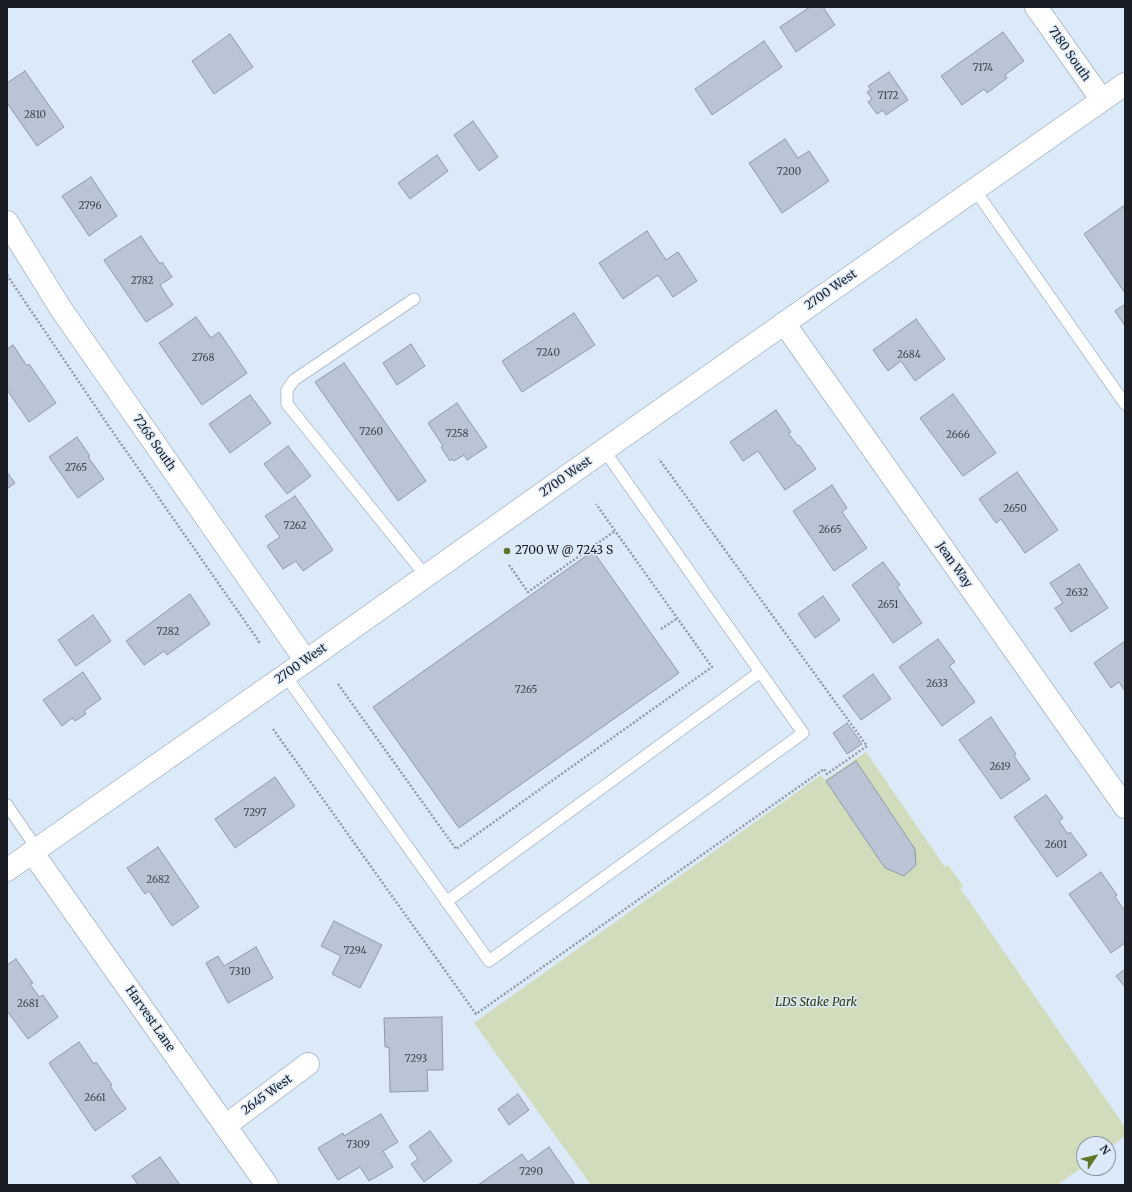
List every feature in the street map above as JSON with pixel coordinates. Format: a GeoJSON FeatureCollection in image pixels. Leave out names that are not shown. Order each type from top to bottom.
{"type":"FeatureCollection","features":[{"type":"Feature","properties":{"kind":"street","name":"7180 South"},"geometry":{"type":"LineString","coordinates":[[1036,7],[1102,100]]}},
{"type":"Feature","properties":{"kind":"street","name":"2700 West"},"geometry":{"type":"LineString","coordinates":[[7,870],[1125,84]]}},
{"type":"Feature","properties":{"kind":"street","name":"7268 South"},"geometry":{"type":"LineString","coordinates":[[7,222],[60,309],[306,661]]}},
{"type":"Feature","properties":{"kind":"street","name":"Jean Way"},"geometry":{"type":"LineString","coordinates":[[784,323],[1125,807]]}},
{"type":"Feature","properties":{"kind":"street","name":"Harvest Lane"},"geometry":{"type":"LineString","coordinates":[[35,851],[267,1185]]}},
{"type":"Feature","properties":{"kind":"street","name":"2645 West"},"geometry":{"type":"LineString","coordinates":[[225,1126],[308,1064]]}},
{"type":"Feature","properties":{"kind":"lane"},"geometry":{"type":"LineString","coordinates":[[974,190],[1125,404]]}},
{"type":"Feature","properties":{"kind":"lane"},"geometry":{"type":"LineString","coordinates":[[414,299],[294,380],[288,390],[287,404],[425,576]]}},
{"type":"Feature","properties":{"kind":"lane"},"geometry":{"type":"LineString","coordinates":[[285,675],[488,962],[803,733],[604,450]]}},
{"type":"Feature","properties":{"kind":"lane"},"geometry":{"type":"LineString","coordinates":[[446,902],[760,672]]}},
{"type":"Feature","properties":{"kind":"lane"},"geometry":{"type":"LineString","coordinates":[[7,805],[35,851]]}},
{"type":"Feature","properties":{"kind":"path"},"geometry":{"type":"LineString","coordinates":[[7,275],[114,434],[260,644]]}},
{"type":"Feature","properties":{"kind":"path"},"geometry":{"type":"LineString","coordinates":[[338,684],[456,849],[712,667],[596,504]]}},
{"type":"Feature","properties":{"kind":"path"},"geometry":{"type":"LineString","coordinates":[[509,565],[528,592],[615,531]]}},
{"type":"Feature","properties":{"kind":"path"},"geometry":{"type":"LineString","coordinates":[[661,629],[678,618]]}},
{"type":"Feature","properties":{"kind":"green space","name":"LDS Stake Park"},"geometry":{"type":"Polygon","coordinates":[[[866,752],[945,867],[948,865],[963,886],[960,888],[1125,1127],[1125,1136],[1116,1143],[1116,1136],[1076,1136],[1076,1172],[1057,1185],[591,1185],[474,1023],[821,775],[825,780],[866,752]]]}},
{"type":"Feature","properties":{"kind":"building"},"geometry":{"type":"Polygon","coordinates":[[[810,7],[823,7],[835,25],[796,52],[780,27],[810,7]]]}},
{"type":"Feature","properties":{"kind":"building"},"geometry":{"type":"Polygon","coordinates":[[[1003,32],[1024,61],[1005,75],[1007,78],[987,93],[984,89],[962,105],[941,76],[1003,32]]]}},
{"type":"Feature","properties":{"kind":"building"},"geometry":{"type":"Polygon","coordinates":[[[230,34],[253,67],[214,94],[192,61],[230,34]]]}},
{"type":"Feature","properties":{"kind":"building"},"geometry":{"type":"Polygon","coordinates":[[[764,41],[782,67],[712,115],[695,89],[764,41]]]}},
{"type":"Feature","properties":{"kind":"building"},"geometry":{"type":"Polygon","coordinates":[[[25,71],[64,127],[37,146],[7,103],[7,83],[25,71]]]}},
{"type":"Feature","properties":{"kind":"building"},"geometry":{"type":"Polygon","coordinates":[[[889,72],[908,100],[886,115],[883,110],[877,114],[868,102],[872,99],[867,92],[871,90],[868,86],[889,72]]]}},
{"type":"Feature","properties":{"kind":"building"},"geometry":{"type":"Polygon","coordinates":[[[473,121],[498,157],[479,171],[454,135],[473,121]]]}},
{"type":"Feature","properties":{"kind":"building"},"geometry":{"type":"Polygon","coordinates":[[[785,139],[798,158],[809,151],[829,181],[782,213],[749,163],[785,139]]]}},
{"type":"Feature","properties":{"kind":"building"},"geometry":{"type":"Polygon","coordinates":[[[437,155],[448,171],[410,199],[398,183],[437,155]]]}},
{"type":"Feature","properties":{"kind":"building"},"geometry":{"type":"Polygon","coordinates":[[[91,177],[117,216],[89,236],[62,196],[91,177]]]}},
{"type":"Feature","properties":{"kind":"building"},"geometry":{"type":"Polygon","coordinates":[[[1125,205],[1125,293],[1084,234],[1125,205]]]}},
{"type":"Feature","properties":{"kind":"building"},"geometry":{"type":"Polygon","coordinates":[[[647,231],[666,260],[678,252],[697,281],[673,297],[658,275],[623,299],[599,263],[647,231]]]}},
{"type":"Feature","properties":{"kind":"building"},"geometry":{"type":"Polygon","coordinates":[[[141,236],[160,264],[162,262],[172,277],[160,285],[173,305],[146,322],[104,260],[141,236]]]}},
{"type":"Feature","properties":{"kind":"building"},"geometry":{"type":"Polygon","coordinates":[[[1125,304],[1125,326],[1115,311],[1125,304]]]}},
{"type":"Feature","properties":{"kind":"building"},"geometry":{"type":"Polygon","coordinates":[[[574,313],[595,345],[522,392],[502,361],[574,313]]]}},
{"type":"Feature","properties":{"kind":"building"},"geometry":{"type":"Polygon","coordinates":[[[196,317],[211,338],[219,332],[247,373],[202,405],[159,343],[196,317]]]}},
{"type":"Feature","properties":{"kind":"building"},"geometry":{"type":"Polygon","coordinates":[[[916,319],[945,359],[915,381],[901,361],[888,371],[873,350],[916,319]]]}},
{"type":"Feature","properties":{"kind":"building"},"geometry":{"type":"Polygon","coordinates":[[[411,344],[425,366],[397,385],[383,363],[411,344]]]}},
{"type":"Feature","properties":{"kind":"building"},"geometry":{"type":"Polygon","coordinates":[[[13,345],[27,366],[29,364],[56,403],[29,422],[7,390],[7,349],[13,345]]]}},
{"type":"Feature","properties":{"kind":"building"},"geometry":{"type":"Polygon","coordinates":[[[344,363],[426,481],[398,501],[315,382],[344,363]]]}},
{"type":"Feature","properties":{"kind":"building"},"geometry":{"type":"Polygon","coordinates":[[[953,394],[996,453],[963,476],[920,418],[953,394]]]}},
{"type":"Feature","properties":{"kind":"building"},"geometry":{"type":"Polygon","coordinates":[[[250,395],[271,423],[230,453],[209,424],[250,395]]]}},
{"type":"Feature","properties":{"kind":"building"},"geometry":{"type":"Polygon","coordinates":[[[457,403],[487,447],[467,460],[464,455],[454,461],[452,459],[450,461],[441,447],[443,446],[428,423],[457,403]]]}},
{"type":"Feature","properties":{"kind":"building"},"geometry":{"type":"Polygon","coordinates":[[[776,410],[791,432],[788,433],[798,446],[799,445],[816,469],[785,490],[758,451],[743,461],[730,442],[776,410]]]}},
{"type":"Feature","properties":{"kind":"building"},"geometry":{"type":"Polygon","coordinates":[[[77,437],[90,456],[88,457],[104,479],[78,498],[49,457],[77,437]]]}},
{"type":"Feature","properties":{"kind":"building"},"geometry":{"type":"Polygon","coordinates":[[[288,446],[311,476],[287,494],[264,464],[288,446]]]}},
{"type":"Feature","properties":{"kind":"building"},"geometry":{"type":"Polygon","coordinates":[[[7,472],[15,483],[7,489],[7,472]]]}},
{"type":"Feature","properties":{"kind":"building"},"geometry":{"type":"Polygon","coordinates":[[[1017,472],[1058,530],[1025,553],[1001,519],[996,523],[979,499],[1017,472]]]}},
{"type":"Feature","properties":{"kind":"building"},"geometry":{"type":"Polygon","coordinates":[[[832,485],[847,508],[842,512],[867,548],[834,571],[793,511],[832,485]]]}},
{"type":"Feature","properties":{"kind":"building"},"geometry":{"type":"Polygon","coordinates":[[[295,496],[333,550],[303,571],[296,561],[283,569],[267,546],[280,537],[265,516],[295,496]]]}},
{"type":"Feature","properties":{"kind":"building"},"geometry":{"type":"Polygon","coordinates":[[[593,551],[679,673],[459,828],[373,707],[593,551]]]}},
{"type":"Feature","properties":{"kind":"building"},"geometry":{"type":"Polygon","coordinates":[[[883,562],[900,585],[897,587],[922,623],[893,643],[852,585],[883,562]]]}},
{"type":"Feature","properties":{"kind":"building"},"geometry":{"type":"Polygon","coordinates":[[[1079,564],[1108,608],[1071,632],[1055,608],[1063,603],[1050,583],[1079,564]]]}},
{"type":"Feature","properties":{"kind":"building"},"geometry":{"type":"Polygon","coordinates":[[[190,594],[210,624],[167,655],[164,651],[144,665],[126,641],[190,594]]]}},
{"type":"Feature","properties":{"kind":"building"},"geometry":{"type":"Polygon","coordinates":[[[823,596],[840,620],[815,638],[798,614],[823,596]]]}},
{"type":"Feature","properties":{"kind":"building"},"geometry":{"type":"Polygon","coordinates":[[[93,615],[111,641],[76,666],[58,640],[93,615]]]}},
{"type":"Feature","properties":{"kind":"building"},"geometry":{"type":"Polygon","coordinates":[[[938,639],[955,662],[949,666],[975,702],[942,726],[899,667],[938,639]]]}},
{"type":"Feature","properties":{"kind":"building"},"geometry":{"type":"Polygon","coordinates":[[[1125,641],[1125,690],[1119,682],[1111,688],[1094,663],[1125,641]]]}},
{"type":"Feature","properties":{"kind":"building"},"geometry":{"type":"Polygon","coordinates":[[[83,672],[101,699],[84,711],[86,714],[75,721],[72,718],[62,726],[43,700],[83,672]]]}},
{"type":"Feature","properties":{"kind":"building"},"geometry":{"type":"Polygon","coordinates":[[[873,674],[891,699],[861,720],[843,696],[873,674]]]}},
{"type":"Feature","properties":{"kind":"building"},"geometry":{"type":"Polygon","coordinates":[[[991,717],[1016,754],[1014,756],[1030,779],[1001,799],[959,740],[991,717]]]}},
{"type":"Feature","properties":{"kind":"building"},"geometry":{"type":"Polygon","coordinates":[[[847,723],[862,744],[847,754],[833,733],[847,723]]]}},
{"type":"Feature","properties":{"kind":"building"},"geometry":{"type":"Polygon","coordinates":[[[856,761],[915,849],[916,865],[904,876],[885,868],[826,781],[856,761]]]}},
{"type":"Feature","properties":{"kind":"building"},"geometry":{"type":"Polygon","coordinates":[[[275,777],[295,806],[235,848],[215,819],[275,777]]]}},
{"type":"Feature","properties":{"kind":"building"},"geometry":{"type":"Polygon","coordinates":[[[1046,795],[1063,818],[1059,821],[1068,834],[1070,832],[1087,855],[1057,877],[1014,817],[1046,795]]]}},
{"type":"Feature","properties":{"kind":"building"},"geometry":{"type":"Polygon","coordinates":[[[158,847],[199,907],[172,926],[149,891],[145,894],[127,868],[158,847]]]}},
{"type":"Feature","properties":{"kind":"building"},"geometry":{"type":"Polygon","coordinates":[[[1101,872],[1117,895],[1115,897],[1125,911],[1125,943],[1111,953],[1069,894],[1101,872]]]}},
{"type":"Feature","properties":{"kind":"building"},"geometry":{"type":"Polygon","coordinates":[[[334,921],[382,945],[360,988],[332,974],[341,956],[321,946],[334,921]]]}},
{"type":"Feature","properties":{"kind":"building"},"geometry":{"type":"Polygon","coordinates":[[[256,947],[273,978],[228,1003],[206,963],[218,956],[224,966],[256,947]]]}},
{"type":"Feature","properties":{"kind":"building"},"geometry":{"type":"Polygon","coordinates":[[[16,959],[33,983],[30,984],[39,997],[43,995],[58,1017],[28,1039],[7,1011],[7,965],[16,959]]]}},
{"type":"Feature","properties":{"kind":"building"},"geometry":{"type":"Polygon","coordinates":[[[1125,969],[1125,987],[1116,976],[1125,969]]]}},
{"type":"Feature","properties":{"kind":"building"},"geometry":{"type":"Polygon","coordinates":[[[442,1017],[443,1070],[427,1070],[428,1091],[390,1092],[389,1047],[385,1047],[384,1018],[442,1017]]]}},
{"type":"Feature","properties":{"kind":"building"},"geometry":{"type":"Polygon","coordinates":[[[79,1042],[94,1064],[96,1062],[126,1109],[95,1131],[49,1063],[79,1042]]]}},
{"type":"Feature","properties":{"kind":"building"},"geometry":{"type":"Polygon","coordinates":[[[518,1094],[529,1110],[509,1125],[498,1109],[518,1094]]]}},
{"type":"Feature","properties":{"kind":"building"},"geometry":{"type":"Polygon","coordinates":[[[381,1114],[398,1142],[383,1151],[393,1167],[369,1181],[360,1167],[338,1180],[318,1148],[343,1133],[344,1136],[381,1114]]]}},
{"type":"Feature","properties":{"kind":"building"},"geometry":{"type":"Polygon","coordinates":[[[430,1131],[452,1161],[424,1182],[411,1164],[418,1159],[409,1146],[430,1131]]]}},
{"type":"Feature","properties":{"kind":"building"},"geometry":{"type":"Polygon","coordinates":[[[549,1147],[574,1183],[571,1185],[478,1185],[522,1154],[528,1162],[549,1147]]]}},
{"type":"Feature","properties":{"kind":"building"},"geometry":{"type":"Polygon","coordinates":[[[160,1157],[180,1185],[138,1185],[132,1176],[160,1157]]]}},
{"type":"Feature","properties":{"kind":"place","name":"2700 W @ 7243 S"},"geometry":{"type":"Point","coordinates":[507,551]}}]}
